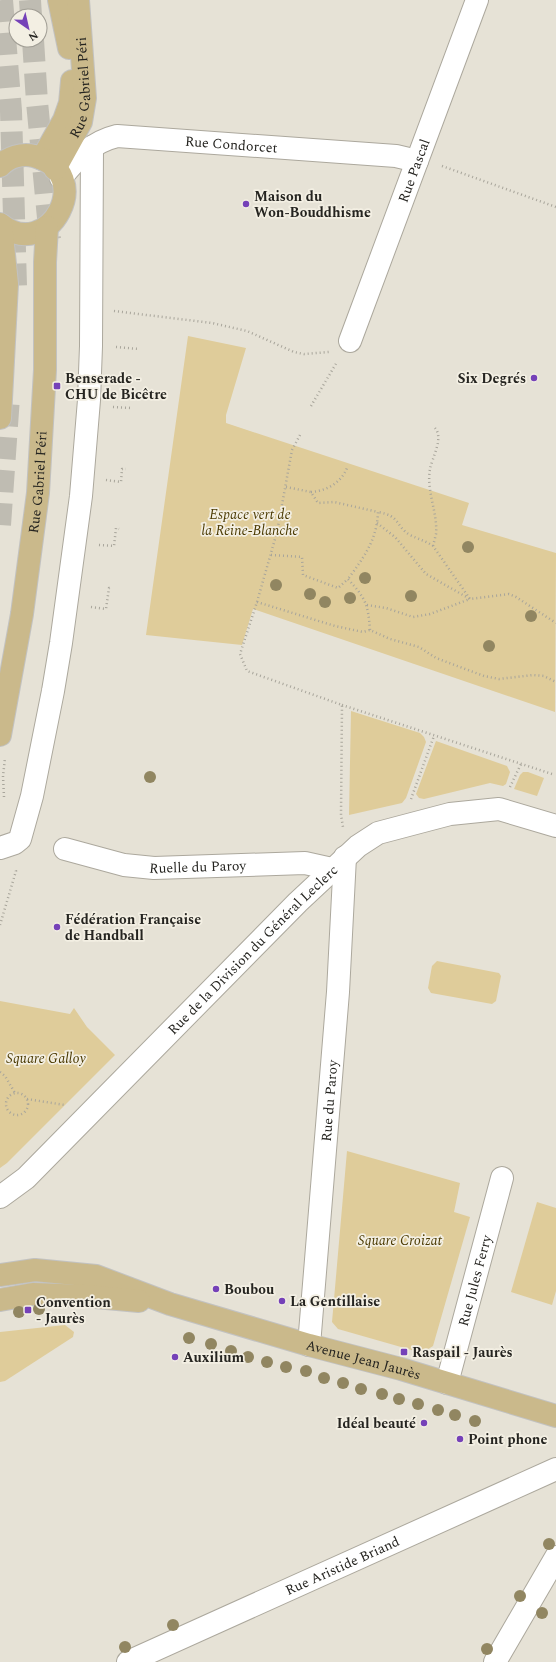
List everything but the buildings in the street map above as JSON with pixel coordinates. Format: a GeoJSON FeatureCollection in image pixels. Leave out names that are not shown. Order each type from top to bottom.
{"type":"FeatureCollection","features":[{"type":"Feature","properties":{"kind":"main road","name":"Rue Gabriel Péri"},"geometry":{"type":"LineString","coordinates":[[53,168],[64,120],[72,94],[69,45],[60,0]]}},
{"type":"Feature","properties":{"kind":"main road","name":"Rue Gabriel Péri"},"geometry":{"type":"LineString","coordinates":[[53,168],[81,122],[85,98],[78,0]]}},
{"type":"Feature","properties":{"kind":"main road"},"geometry":{"type":"LineString","coordinates":[[0,166],[5,161],[17,156],[30,155],[53,168],[65,191],[63,205],[57,217],[47,227],[29,233],[14,231],[1,224]]}},
{"type":"Feature","properties":{"kind":"main road"},"geometry":{"type":"LineString","coordinates":[[0,418],[7,284],[1,224]]}},
{"type":"Feature","properties":{"kind":"main road","name":"Rue Gabriel Péri"},"geometry":{"type":"LineString","coordinates":[[0,735],[22,614],[38,493],[45,370],[45,262],[47,227]]}},
{"type":"Feature","properties":{"kind":"main road","name":"Avenue Jean Jaurès"},"geometry":{"type":"LineString","coordinates":[[0,1275],[35,1270],[96,1276],[170,1304],[309,1345],[447,1383],[556,1416]]}},
{"type":"Feature","properties":{"kind":"main road","name":"Avenue Jean Jaurès"},"geometry":{"type":"LineString","coordinates":[[0,1300],[33,1294],[85,1296],[170,1304]]}},
{"type":"Feature","properties":{"kind":"street","name":"Rue Pascal"},"geometry":{"type":"LineString","coordinates":[[347,346],[408,190],[417,161],[477,0]]}},
{"type":"Feature","properties":{"kind":"street","name":"Rue Condorcet"},"geometry":{"type":"LineString","coordinates":[[53,168],[73,162],[105,139],[117,136],[396,156],[417,161]]}},
{"type":"Feature","properties":{"kind":"street"},"geometry":{"type":"LineString","coordinates":[[0,848],[15,843],[20,839],[23,831],[40,758],[62,643],[81,496],[89,400],[92,147]]}},
{"type":"Feature","properties":{"kind":"street","name":"Rue de la Division du Général Leclerc"},"geometry":{"type":"LineString","coordinates":[[0,1197],[32,1172],[338,863],[358,846],[378,833],[450,814],[499,809],[556,826]]}},
{"type":"Feature","properties":{"kind":"street","name":"Ruelle du Paroy"},"geometry":{"type":"LineString","coordinates":[[65,850],[124,865],[154,868],[338,863]]}},
{"type":"Feature","properties":{"kind":"street","name":"Rue du Paroy"},"geometry":{"type":"LineString","coordinates":[[309,1345],[338,992],[338,863]]}},
{"type":"Feature","properties":{"kind":"street","name":"Rue Jules Ferry"},"geometry":{"type":"LineString","coordinates":[[447,1383],[502,1178]]}},
{"type":"Feature","properties":{"kind":"street","name":"Rue Aristide Briand"},"geometry":{"type":"LineString","coordinates":[[128,1662],[556,1469]]}},
{"type":"Feature","properties":{"kind":"street"},"geometry":{"type":"LineString","coordinates":[[495,1662],[556,1557]]}},
{"type":"Feature","properties":{"kind":"path"},"geometry":{"type":"LineString","coordinates":[[417,161],[440,165],[556,207]]}},
{"type":"Feature","properties":{"kind":"path"},"geometry":{"type":"LineString","coordinates":[[91,308],[212,323],[237,328],[294,352],[304,354],[347,346]]}},
{"type":"Feature","properties":{"kind":"path"},"geometry":{"type":"LineString","coordinates":[[311,406],[347,346]]}},
{"type":"Feature","properties":{"kind":"path"},"geometry":{"type":"LineString","coordinates":[[433,546],[435,528],[429,484],[430,470],[438,438],[437,430],[434,428]]}},
{"type":"Feature","properties":{"kind":"path"},"geometry":{"type":"LineString","coordinates":[[300,435],[292,450],[277,532],[240,654],[247,671],[342,705],[552,774]]}},
{"type":"Feature","properties":{"kind":"path"},"geometry":{"type":"LineString","coordinates":[[286,487],[311,492],[323,491],[336,484],[347,468]]}},
{"type":"Feature","properties":{"kind":"path"},"geometry":{"type":"LineString","coordinates":[[121,478],[122,469],[126,469]]}},
{"type":"Feature","properties":{"kind":"path"},"geometry":{"type":"LineString","coordinates":[[311,492],[318,504],[334,502],[393,516],[410,535],[433,546],[470,599]]}},
{"type":"Feature","properties":{"kind":"path"},"geometry":{"type":"LineString","coordinates":[[271,555],[302,557],[303,575],[338,588],[348,579],[367,552],[377,529],[378,512]]}},
{"type":"Feature","properties":{"kind":"path"},"geometry":{"type":"LineString","coordinates":[[377,523],[395,537],[426,574],[470,599]]}},
{"type":"Feature","properties":{"kind":"path"},"geometry":{"type":"LineString","coordinates":[[114,541],[116,528],[119,528]]}},
{"type":"Feature","properties":{"kind":"path"},"geometry":{"type":"LineString","coordinates":[[348,579],[362,595],[367,605],[370,630]]}},
{"type":"Feature","properties":{"kind":"path"},"geometry":{"type":"LineString","coordinates":[[107,604],[109,588],[112,588]]}},
{"type":"Feature","properties":{"kind":"path"},"geometry":{"type":"LineString","coordinates":[[367,605],[386,608],[413,617],[430,614],[470,599],[509,594],[556,623]]}},
{"type":"Feature","properties":{"kind":"path"},"geometry":{"type":"LineString","coordinates":[[257,602],[335,626],[363,632],[370,630],[390,640],[419,648],[436,658],[484,676],[499,679],[532,675],[544,676],[556,682]]}},
{"type":"Feature","properties":{"kind":"path"},"geometry":{"type":"LineString","coordinates":[[342,705],[341,815],[343,830]]}},
{"type":"Feature","properties":{"kind":"path"},"geometry":{"type":"LineString","coordinates":[[412,824],[409,805],[434,736]]}},
{"type":"Feature","properties":{"kind":"path"},"geometry":{"type":"LineString","coordinates":[[0,925],[16,871],[14,865]]}},
{"type":"Feature","properties":{"kind":"path"},"geometry":{"type":"LineString","coordinates":[[0,1072],[5,1076],[15,1093]]}},
{"type":"Feature","properties":{"kind":"path"},"geometry":{"type":"LineString","coordinates":[[27,1099],[28,1104],[26,1111],[20,1115],[13,1115],[7,1110],[6,1104],[8,1097],[15,1093],[22,1094],[27,1099],[58,1103]]}},
{"type":"Feature","properties":{"kind":"green space","name":"Espace vert de la Reine-Blanche"},"geometry":{"type":"Polygon","coordinates":[[[188,336],[246,348],[226,415],[226,423],[469,503],[462,525],[556,553],[555,712],[253,609],[242,645],[146,635],[188,336]]]}},
{"type":"Feature","properties":{"kind":"green space"},"geometry":{"type":"Polygon","coordinates":[[[351,711],[420,733],[424,737],[426,742],[406,798],[402,803],[349,815],[351,711]]]}},
{"type":"Feature","properties":{"kind":"green space"},"geometry":{"type":"Polygon","coordinates":[[[436,741],[507,766],[510,772],[506,784],[503,786],[490,783],[424,799],[419,798],[416,794],[436,741]]]}},
{"type":"Feature","properties":{"kind":"green space"},"geometry":{"type":"Polygon","coordinates":[[[523,772],[528,772],[544,778],[537,796],[514,789],[520,775],[523,772]]]}},
{"type":"Feature","properties":{"kind":"green space"},"geometry":{"type":"Polygon","coordinates":[[[437,961],[499,973],[501,976],[496,1001],[492,1004],[431,993],[428,988],[432,966],[437,961]]]}},
{"type":"Feature","properties":{"kind":"green space","name":"Square Galloy"},"geometry":{"type":"Polygon","coordinates":[[[0,1001],[70,1014],[74,1008],[87,1027],[115,1055],[7,1163],[0,1168],[0,1001]]]}},
{"type":"Feature","properties":{"kind":"green space","name":"Square Croizat"},"geometry":{"type":"Polygon","coordinates":[[[347,1151],[460,1183],[454,1212],[470,1217],[433,1346],[422,1353],[338,1329],[332,1322],[347,1151]]]}},
{"type":"Feature","properties":{"kind":"green space"},"geometry":{"type":"Polygon","coordinates":[[[537,1202],[556,1208],[556,1291],[552,1305],[511,1292],[537,1202]]]}},
{"type":"Feature","properties":{"kind":"green space"},"geometry":{"type":"Polygon","coordinates":[[[65,1325],[74,1332],[73,1337],[5,1381],[0,1382],[0,1332],[65,1325]]]}},
{"type":"Feature","properties":{"kind":"tunnel"},"geometry":{"type":"LineString","coordinates":[[2,0],[11,111],[16,286]]}},
{"type":"Feature","properties":{"kind":"tunnel"},"geometry":{"type":"LineString","coordinates":[[30,0],[30,8]]}},
{"type":"Feature","properties":{"kind":"tunnel"},"geometry":{"type":"LineString","coordinates":[[34,48],[50,239]]}},
{"type":"Feature","properties":{"kind":"tunnel"},"geometry":{"type":"LineString","coordinates":[[0,525],[9,397]]}},
{"type":"Feature","properties":{"kind":"place","name":"Maison du Won-Bouddhisme"},"geometry":{"type":"Point","coordinates":[246,204]}},
{"type":"Feature","properties":{"kind":"place","name":"Six Degrés"},"geometry":{"type":"Point","coordinates":[534,378]}},
{"type":"Feature","properties":{"kind":"place","name":"Benserade - CHU de Bicêtre"},"geometry":{"type":"Point","coordinates":[57,386]}},
{"type":"Feature","properties":{"kind":"place","name":"Fédération Française de Handball"},"geometry":{"type":"Point","coordinates":[57,927]}},
{"type":"Feature","properties":{"kind":"place","name":"Boubou"},"geometry":{"type":"Point","coordinates":[216,1289]}},
{"type":"Feature","properties":{"kind":"place","name":"La Gentillaise"},"geometry":{"type":"Point","coordinates":[282,1301]}},
{"type":"Feature","properties":{"kind":"place","name":"Convention - Jaurès"},"geometry":{"type":"Point","coordinates":[28,1310]}},
{"type":"Feature","properties":{"kind":"place","name":"Raspail - Jaurès"},"geometry":{"type":"Point","coordinates":[404,1352]}},
{"type":"Feature","properties":{"kind":"place","name":"Auxilium"},"geometry":{"type":"Point","coordinates":[175,1357]}},
{"type":"Feature","properties":{"kind":"place","name":"Idéal beauté"},"geometry":{"type":"Point","coordinates":[424,1423]}},
{"type":"Feature","properties":{"kind":"place","name":"Point phone"},"geometry":{"type":"Point","coordinates":[460,1439]}}]}
